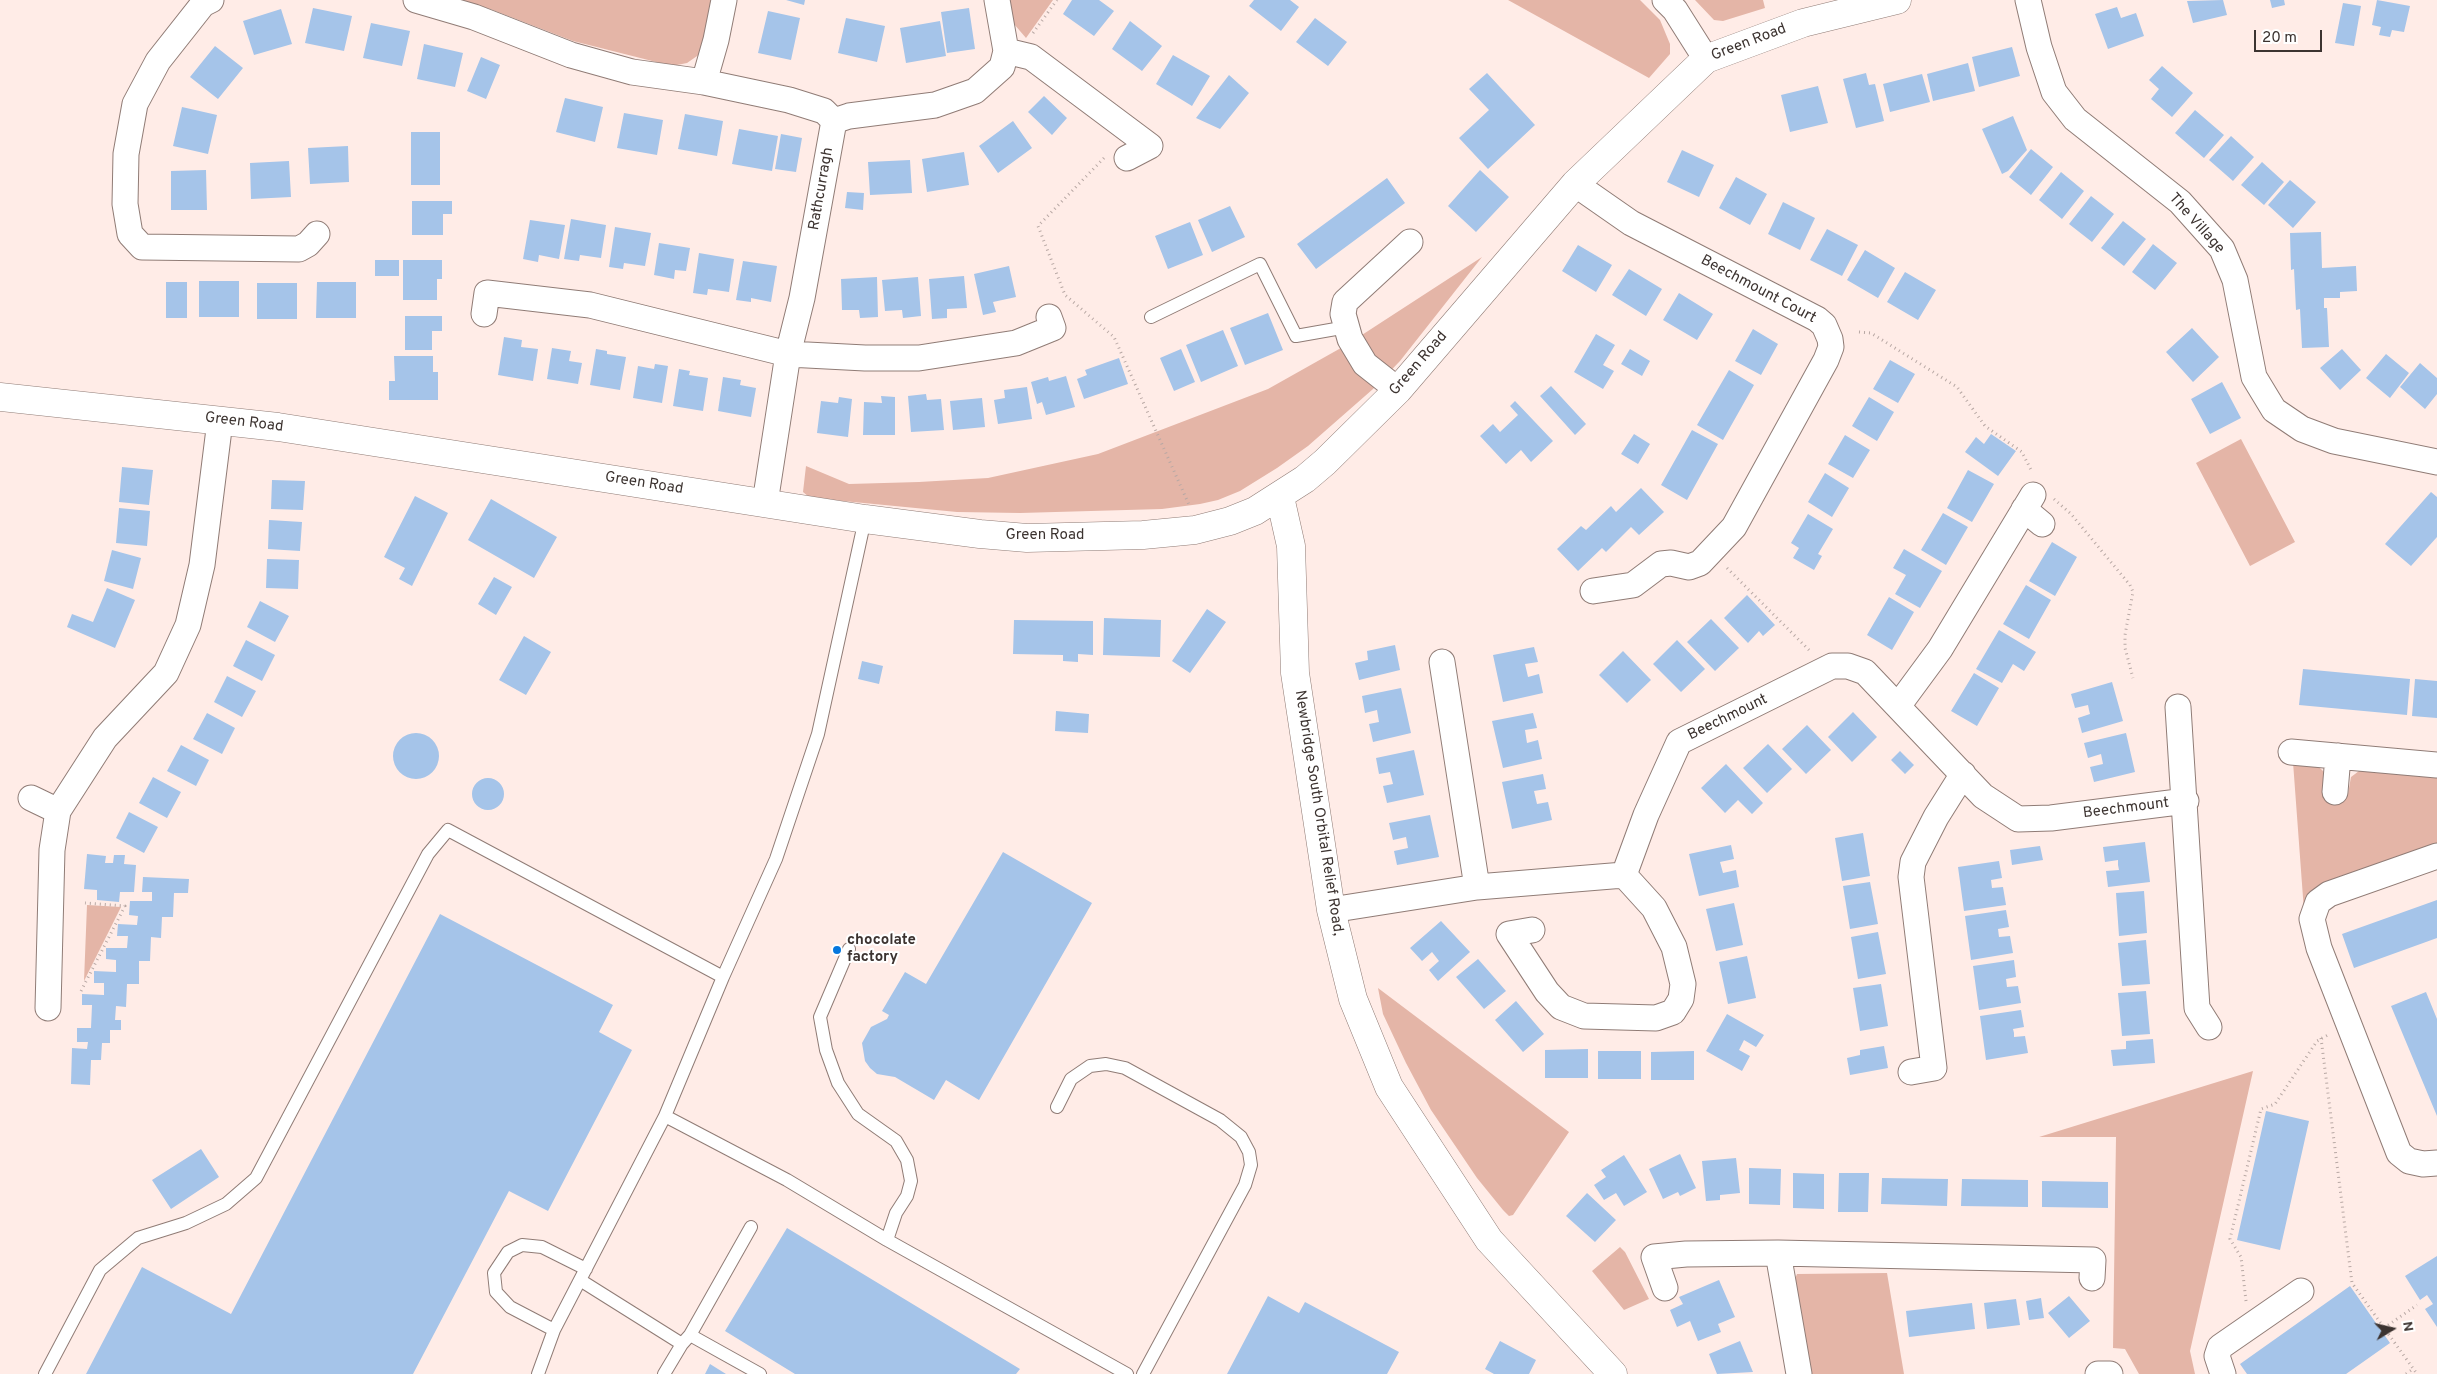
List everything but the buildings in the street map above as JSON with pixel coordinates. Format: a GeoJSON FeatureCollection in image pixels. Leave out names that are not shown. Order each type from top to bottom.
{"type":"FeatureCollection","features":[{"type":"Feature","properties":{"kind":"street"},"geometry":{"type":"LineString","coordinates":[[211,0],[204,4],[158,61],[135,104],[126,154],[125,204],[130,234],[142,247],[298,249],[308,244],[317,234]]}},
{"type":"Feature","properties":{"kind":"street"},"geometry":{"type":"LineString","coordinates":[[416,0],[474,17],[571,55],[632,72],[704,82],[798,103],[824,111],[834,121],[849,116],[935,105],[975,91],[1002,67],[1006,51],[997,0]]}},
{"type":"Feature","properties":{"kind":"street"},"geometry":{"type":"LineString","coordinates":[[704,82],[716,40],[724,0]]}},
{"type":"Feature","properties":{"kind":"street"},"geometry":{"type":"LineString","coordinates":[[1665,0],[1675,10],[1706,59]]}},
{"type":"Feature","properties":{"kind":"street","name":"Green Road"},"geometry":{"type":"LineString","coordinates":[[3,398],[278,427],[865,519],[980,534],[1027,538],[1142,535],[1195,530],[1230,522],[1255,511],[1280,496],[1325,462],[1398,390],[1575,184],[1706,59],[1803,22],[1898,0]]}},
{"type":"Feature","properties":{"kind":"street","name":"The Village"},"geometry":{"type":"LineString","coordinates":[[2028,0],[2039,47],[2054,92],[2076,119],[2180,202],[2222,249],[2235,280],[2254,377],[2274,410],[2302,429],[2334,441],[2437,462]]}},
{"type":"Feature","properties":{"kind":"street"},"geometry":{"type":"LineString","coordinates":[[1006,51],[1031,57],[1150,146],[1127,158]]}},
{"type":"Feature","properties":{"kind":"street","name":"Rathcurragh"},"geometry":{"type":"LineString","coordinates":[[765,503],[788,354],[802,298],[834,121]]}},
{"type":"Feature","properties":{"kind":"street","name":"Beechmount Court"},"geometry":{"type":"LineString","coordinates":[[1575,184],[1631,223],[1817,319],[1829,332],[1831,347],[1826,360],[1734,527],[1711,552],[1700,563],[1689,567],[1671,563],[1661,564],[1633,585],[1593,591]]}},
{"type":"Feature","properties":{"kind":"street"},"geometry":{"type":"LineString","coordinates":[[1398,390],[1364,364],[1350,339],[1344,314],[1345,302],[1410,242]]}},
{"type":"Feature","properties":{"kind":"street"},"geometry":{"type":"LineString","coordinates":[[486,294],[590,305],[788,354],[835,357],[919,358],[1016,343],[1053,328],[1049,316]]}},
{"type":"Feature","properties":{"kind":"street"},"geometry":{"type":"LineString","coordinates":[[48,1008],[52,850],[58,811],[105,738],[166,672],[188,625],[202,565],[220,420]]}},
{"type":"Feature","properties":{"kind":"street","name":"Newbridge South Orbital Relief Road,"},"geometry":{"type":"LineString","coordinates":[[1280,496],[1291,546],[1295,672],[1331,910],[1353,999],[1389,1087],[1489,1240],[1613,1374]]}},
{"type":"Feature","properties":{"kind":"street"},"geometry":{"type":"LineString","coordinates":[[1898,706],[1940,649],[2033,509]]}},
{"type":"Feature","properties":{"kind":"street"},"geometry":{"type":"LineString","coordinates":[[1442,662],[1477,887]]}},
{"type":"Feature","properties":{"kind":"street","name":"Beechmount"},"geometry":{"type":"LineString","coordinates":[[1624,875],[1662,779],[1680,742],[1832,666],[1848,666],[1865,672],[1983,796],[2018,819],[2061,817],[2186,801]]}},
{"type":"Feature","properties":{"kind":"street","name":"Beechmount"},"geometry":{"type":"LineString","coordinates":[[2178,707],[2186,801],[2197,1008],[2209,1026]]}},
{"type":"Feature","properties":{"kind":"street"},"geometry":{"type":"LineString","coordinates":[[2291,752],[2437,764]]}},
{"type":"Feature","properties":{"kind":"street"},"geometry":{"type":"LineString","coordinates":[[2335,792],[2338,756]]}},
{"type":"Feature","properties":{"kind":"street"},"geometry":{"type":"LineString","coordinates":[[1911,1072],[1934,1068],[1911,877],[1913,862],[1936,817],[1963,774]]}},
{"type":"Feature","properties":{"kind":"street"},"geometry":{"type":"LineString","coordinates":[[31,798],[58,811]]}},
{"type":"Feature","properties":{"kind":"street"},"geometry":{"type":"LineString","coordinates":[[2437,856],[2329,894],[2318,902],[2312,919],[2319,948],[2399,1153],[2409,1161],[2423,1164],[2437,1163]]}},
{"type":"Feature","properties":{"kind":"street"},"geometry":{"type":"LineString","coordinates":[[1331,910],[1477,887],[1624,875],[1654,908],[1674,948],[1683,984],[1681,999],[1673,1012],[1656,1018],[1584,1016],[1561,1007],[1547,992],[1509,934],[1532,930]]}},
{"type":"Feature","properties":{"kind":"street"},"geometry":{"type":"LineString","coordinates":[[1778,1253],[1799,1374]]}},
{"type":"Feature","properties":{"kind":"street"},"geometry":{"type":"LineString","coordinates":[[1665,1288],[1654,1257],[1686,1254],[1778,1253],[2093,1260],[2092,1278]]}},
{"type":"Feature","properties":{"kind":"street"},"geometry":{"type":"LineString","coordinates":[[2223,1374],[2217,1356],[2220,1348],[2301,1291]]}},
{"type":"Feature","properties":{"kind":"street"},"geometry":{"type":"LineString","coordinates":[[2098,1374],[2110,1374]]}},
{"type":"Feature","properties":{"kind":"lane"},"geometry":{"type":"LineString","coordinates":[[1151,317],[1260,264],[1296,336],[1347,327]]}},
{"type":"Feature","properties":{"kind":"lane"},"geometry":{"type":"LineString","coordinates":[[538,1374],[554,1330],[665,1116],[723,977],[776,859],[818,734],[865,519]]}},
{"type":"Feature","properties":{"kind":"lane"},"geometry":{"type":"LineString","coordinates":[[45,1374],[100,1270],[138,1238],[186,1223],[226,1204],[256,1178],[428,854],[448,830],[723,977]]}},
{"type":"Feature","properties":{"kind":"lane"},"geometry":{"type":"LineString","coordinates":[[849,949],[820,1017],[826,1050],[838,1084],[858,1114],[896,1141],[907,1160],[911,1181],[907,1196],[896,1213],[887,1240]]}},
{"type":"Feature","properties":{"kind":"lane"},"geometry":{"type":"LineString","coordinates":[[1057,1107],[1071,1080],[1090,1066],[1106,1064],[1124,1068],[1220,1120],[1241,1137],[1249,1152],[1251,1165],[1246,1185],[1143,1374]]}},
{"type":"Feature","properties":{"kind":"lane"},"geometry":{"type":"LineString","coordinates":[[665,1116],[787,1180],[887,1240],[1127,1374]]}},
{"type":"Feature","properties":{"kind":"lane"},"geometry":{"type":"LineString","coordinates":[[664,1374],[686,1340],[751,1227]]}},
{"type":"Feature","properties":{"kind":"lane"},"geometry":{"type":"LineString","coordinates":[[554,1330],[510,1307],[496,1292],[494,1273],[508,1252],[522,1245],[542,1247],[686,1340],[760,1374]]}},
{"type":"Feature","properties":{"kind":"path"},"geometry":{"type":"LineString","coordinates":[[1006,51],[1028,40],[1057,0]]}},
{"type":"Feature","properties":{"kind":"path"},"geometry":{"type":"LineString","coordinates":[[1127,158],[1119,162],[1110,153],[1038,226],[1065,295],[1114,337],[1192,511],[1195,530]]}},
{"type":"Feature","properties":{"kind":"path"},"geometry":{"type":"LineString","coordinates":[[1711,552],[1810,651]]}},
{"type":"Feature","properties":{"kind":"path"},"geometry":{"type":"LineString","coordinates":[[81,991],[125,906],[85,902]]}},
{"type":"Feature","properties":{"kind":"path"},"geometry":{"type":"LineString","coordinates":[[2247,1304],[2241,1257],[2230,1239],[2260,1109],[2275,1104],[2321,1038],[2350,1026]]}},
{"type":"Feature","properties":{"kind":"path"},"geometry":{"type":"LineString","coordinates":[[2321,1038],[2352,1283],[2417,1374]]}},
{"type":"Feature","properties":{"kind":"path"},"geometry":{"type":"LineString","coordinates":[[2384,1328],[2417,1305]]}},
{"type":"Feature","properties":{"kind":"path"},"geometry":{"type":"LineString","coordinates":[[2406,1374],[2413,1369]]}},
{"type":"Feature","properties":{"kind":"shaded area"},"geometry":{"type":"Polygon","coordinates":[[[459,0],[713,0],[700,54],[687,63],[672,66],[573,41],[490,9],[459,0]]]}},
{"type":"Feature","properties":{"kind":"shaded area"},"geometry":{"type":"Polygon","coordinates":[[[1006,0],[1053,0],[1026,38],[1014,24],[1006,0]]]}},
{"type":"Feature","properties":{"kind":"shaded area"},"geometry":{"type":"Polygon","coordinates":[[[1508,0],[1640,0],[1660,20],[1670,44],[1670,54],[1649,78],[1508,0]]]}},
{"type":"Feature","properties":{"kind":"shaded area"},"geometry":{"type":"Polygon","coordinates":[[[1695,0],[1763,0],[1765,8],[1723,21],[1714,20],[1695,0]]]}},
{"type":"Feature","properties":{"kind":"shaded area"},"geometry":{"type":"Polygon","coordinates":[[[1482,257],[1400,361],[1373,389],[1308,446],[1240,491],[1218,500],[1162,509],[1020,513],[957,512],[809,497],[803,492],[806,466],[849,484],[919,482],[988,478],[1098,454],[1268,389],[1348,344],[1482,257]]]}},
{"type":"Feature","properties":{"kind":"shaded area"},"geometry":{"type":"Polygon","coordinates":[[[2241,439],[2295,542],[2250,566],[2196,463],[2241,439]]]}},
{"type":"Feature","properties":{"kind":"shaded area"},"geometry":{"type":"Polygon","coordinates":[[[2293,762],[2315,764],[2321,769],[2327,775],[2329,794],[2348,794],[2351,777],[2363,768],[2437,774],[2437,844],[2304,911],[2293,762]]]}},
{"type":"Feature","properties":{"kind":"shaded area"},"geometry":{"type":"Polygon","coordinates":[[[87,905],[121,907],[84,981],[87,905]]]}},
{"type":"Feature","properties":{"kind":"shaded area"},"geometry":{"type":"Polygon","coordinates":[[[1378,988],[1569,1132],[1513,1215],[1509,1216],[1503,1210],[1477,1178],[1431,1110],[1383,1014],[1378,988]]]}},
{"type":"Feature","properties":{"kind":"shaded area"},"geometry":{"type":"Polygon","coordinates":[[[2253,1071],[2190,1351],[2195,1374],[2139,1374],[2125,1349],[2113,1348],[2116,1137],[2039,1137],[2253,1071]]]}},
{"type":"Feature","properties":{"kind":"shaded area"},"geometry":{"type":"Polygon","coordinates":[[[1620,1247],[1625,1252],[1649,1299],[1624,1310],[1592,1271],[1620,1247]]]}},
{"type":"Feature","properties":{"kind":"shaded area"},"geometry":{"type":"Polygon","coordinates":[[[1887,1273],[1904,1374],[1811,1374],[1793,1284],[1797,1274],[1887,1273]]]}},
{"type":"Feature","properties":{"kind":"place","name":"chocolate factory"},"geometry":{"type":"Point","coordinates":[837,950]}}]}
